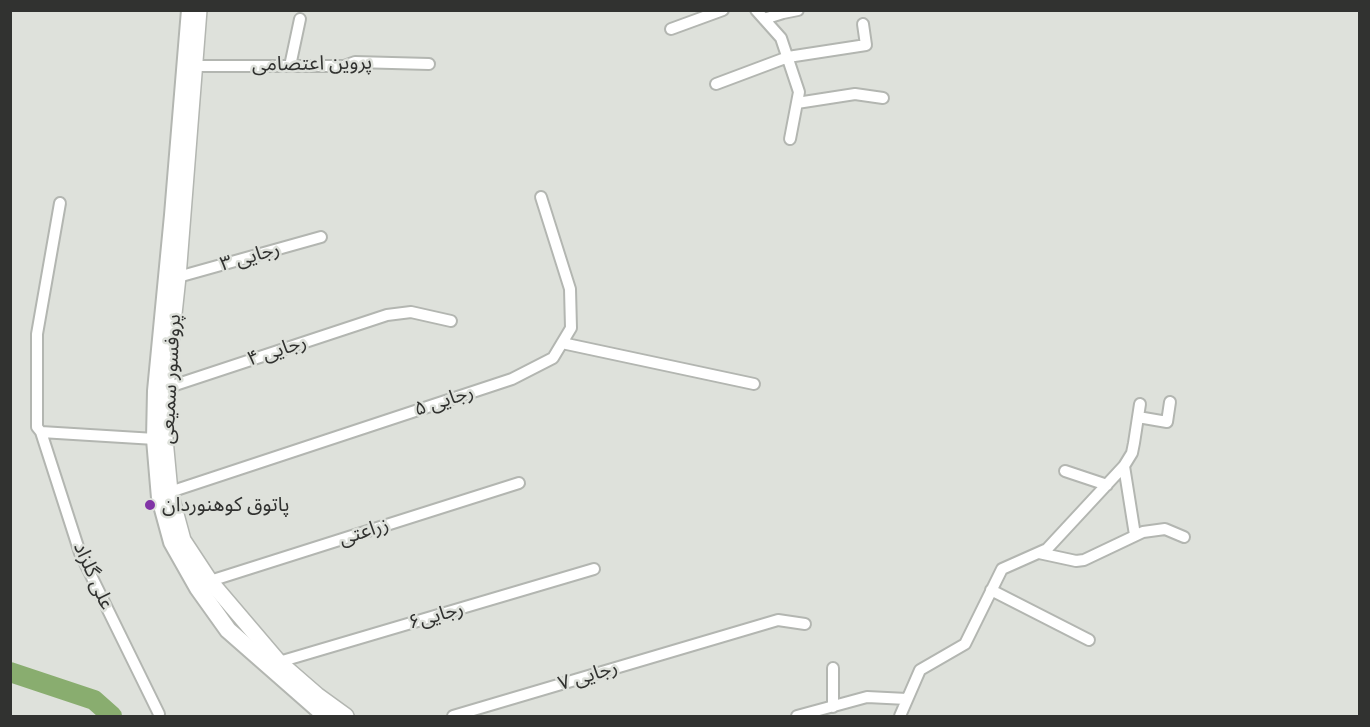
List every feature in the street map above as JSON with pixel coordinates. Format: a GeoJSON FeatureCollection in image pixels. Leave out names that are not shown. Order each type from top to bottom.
{"type":"FeatureCollection","features":[{"type":"Feature","properties":{"kind":"main road","name":"پروفسور سمیعی"},"geometry":{"type":"LineString","coordinates":[[190,10],[156,391],[155,439],[160,498],[172,542],[198,588],[228,630],[323,715]]}},
{"type":"Feature","properties":{"kind":"main road","name":"پروفسور سمیعی"},"geometry":{"type":"LineString","coordinates":[[199,10],[178,277],[166,388],[165,439],[170,492],[183,540],[210,581],[279,662],[346,717]]}},
{"type":"Feature","properties":{"kind":"street"},"geometry":{"type":"LineString","coordinates":[[671,29],[723,10]]}},
{"type":"Feature","properties":{"kind":"street"},"geometry":{"type":"LineString","coordinates":[[760,15],[798,10]]}},
{"type":"Feature","properties":{"kind":"street"},"geometry":{"type":"LineString","coordinates":[[760,15],[781,38],[799,92],[790,139]]}},
{"type":"Feature","properties":{"kind":"street"},"geometry":{"type":"LineString","coordinates":[[290,66],[300,19]]}},
{"type":"Feature","properties":{"kind":"street"},"geometry":{"type":"LineString","coordinates":[[716,84],[788,57],[866,45],[863,24]]}},
{"type":"Feature","properties":{"kind":"street","name":"پروین اعتصامی"},"geometry":{"type":"LineString","coordinates":[[194,66],[344,66],[355,62],[429,64]]}},
{"type":"Feature","properties":{"kind":"street"},"geometry":{"type":"LineString","coordinates":[[798,103],[855,94],[882,98]]}},
{"type":"Feature","properties":{"kind":"street","name":"رجایی ۵"},"geometry":{"type":"LineString","coordinates":[[170,492],[512,379],[553,358],[571,328],[570,289],[541,197]]}},
{"type":"Feature","properties":{"kind":"street","name":"علی گلزاد"},"geometry":{"type":"LineString","coordinates":[[60,203],[37,334],[37,427],[80,553],[159,714]]}},
{"type":"Feature","properties":{"kind":"street","name":"رجایی ۳"},"geometry":{"type":"LineString","coordinates":[[178,277],[321,237]]}},
{"type":"Feature","properties":{"kind":"street","name":"رجایی ۴"},"geometry":{"type":"LineString","coordinates":[[166,388],[387,315],[411,312],[451,321]]}},
{"type":"Feature","properties":{"kind":"street"},"geometry":{"type":"LineString","coordinates":[[562,343],[754,384]]}},
{"type":"Feature","properties":{"kind":"street"},"geometry":{"type":"LineString","coordinates":[[1138,417],[1167,422],[1170,402]]}},
{"type":"Feature","properties":{"kind":"street"},"geometry":{"type":"LineString","coordinates":[[902,716],[920,670],[965,644],[1002,569],[1047,549],[1124,466],[1132,453],[1140,404]]}},
{"type":"Feature","properties":{"kind":"street"},"geometry":{"type":"LineString","coordinates":[[40,432],[155,439]]}},
{"type":"Feature","properties":{"kind":"street"},"geometry":{"type":"LineString","coordinates":[[1124,466],[1135,535]]}},
{"type":"Feature","properties":{"kind":"street"},"geometry":{"type":"LineString","coordinates":[[1065,471],[1107,484]]}},
{"type":"Feature","properties":{"kind":"street","name":"زراعتی"},"geometry":{"type":"LineString","coordinates":[[210,581],[519,483]]}},
{"type":"Feature","properties":{"kind":"street"},"geometry":{"type":"LineString","coordinates":[[1039,553],[1084,560],[1143,531],[1165,529],[1184,537]]}},
{"type":"Feature","properties":{"kind":"street","name":"رجایی۶"},"geometry":{"type":"LineString","coordinates":[[279,662],[594,569]]}},
{"type":"Feature","properties":{"kind":"street"},"geometry":{"type":"LineString","coordinates":[[992,590],[1089,640]]}},
{"type":"Feature","properties":{"kind":"street","name":"رجایی ۷"},"geometry":{"type":"LineString","coordinates":[[453,717],[778,620],[805,624]]}},
{"type":"Feature","properties":{"kind":"street"},"geometry":{"type":"LineString","coordinates":[[833,668],[833,707]]}},
{"type":"Feature","properties":{"kind":"street"},"geometry":{"type":"LineString","coordinates":[[797,717],[867,697],[908,699]]}},
{"type":"Feature","properties":{"kind":"waterway"},"geometry":{"type":"LineString","coordinates":[[10,672],[94,700],[112,716]]}},
{"type":"Feature","properties":{"kind":"place","name":"پاتوق کوهنوردان"},"geometry":{"type":"Point","coordinates":[150,505]}}]}
